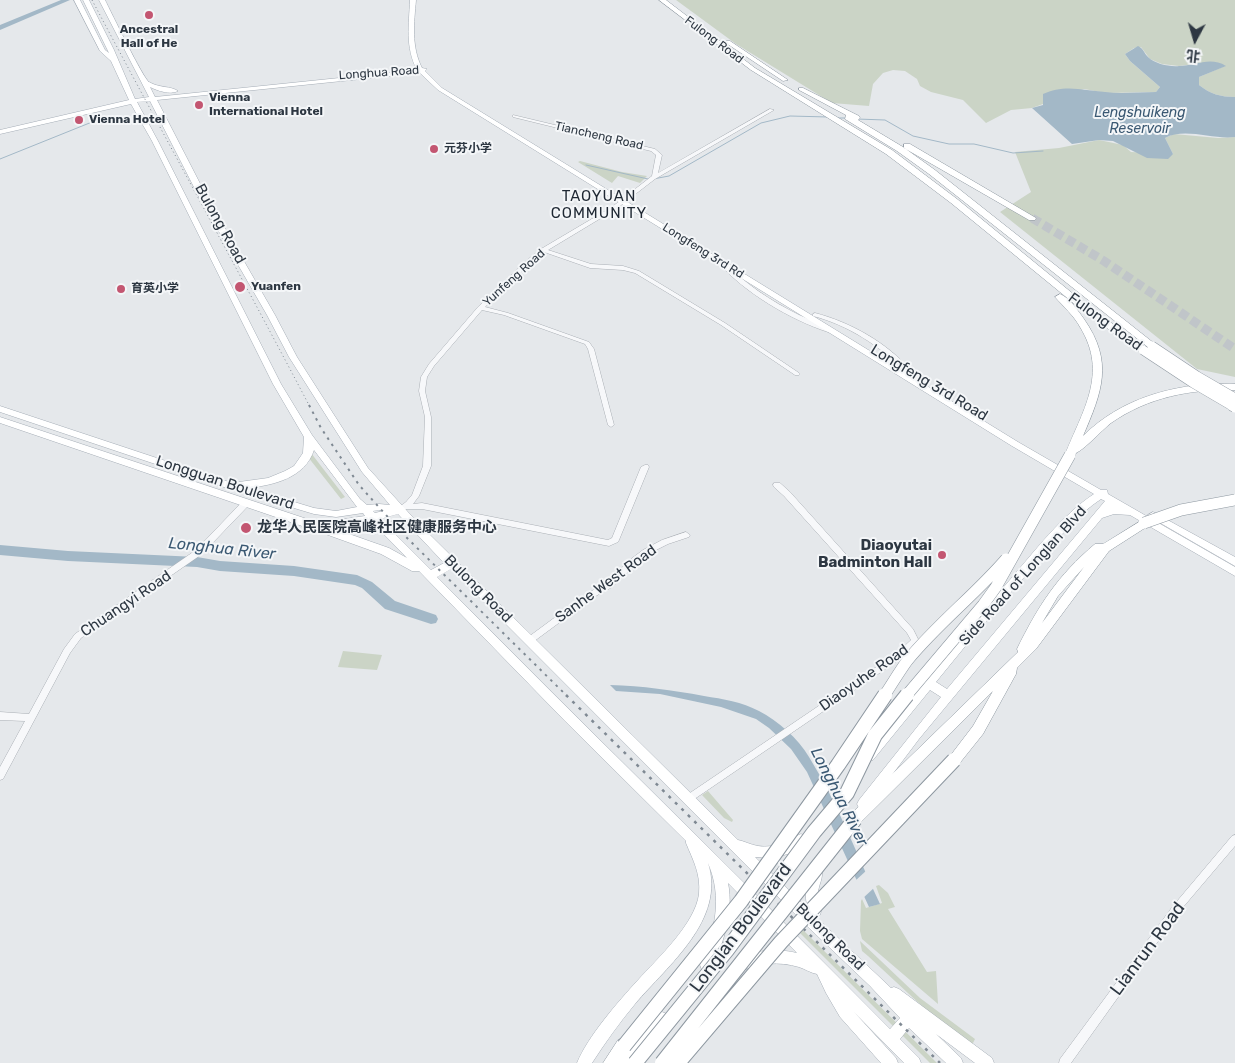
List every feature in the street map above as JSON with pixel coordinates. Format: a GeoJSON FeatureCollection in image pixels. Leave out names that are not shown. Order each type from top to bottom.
{"type":"FeatureCollection","features":[{"type":"Feature","properties":{"kind":"highway","name":"Fulong Road"},"geometry":{"type":"LineString","coordinates":[[662,0],[767,78],[890,152],[1085,308],[1148,348],[1235,398]]}},
{"type":"Feature","properties":{"kind":"highway","name":"Fulong Road"},"geometry":{"type":"LineString","coordinates":[[672,0],[717,34],[775,73],[900,149],[1002,227],[1193,384],[1235,407]]}},
{"type":"Feature","properties":{"kind":"highway"},"geometry":{"type":"LineString","coordinates":[[798,87],[904,144],[1032,218]]}},
{"type":"Feature","properties":{"kind":"highway"},"geometry":{"type":"LineString","coordinates":[[611,1063],[741,901],[838,765],[907,661],[940,625],[985,583],[1022,541],[1070,455],[1096,390],[1098,364],[1092,339],[1086,327],[1070,306],[979,229],[942,192]]}},
{"type":"Feature","properties":{"kind":"highway"},"geometry":{"type":"LineString","coordinates":[[1070,455],[1092,430],[1133,406],[1170,392],[1206,387],[1235,387]]}},
{"type":"Feature","properties":{"kind":"highway"},"geometry":{"type":"LineString","coordinates":[[678,1063],[781,942],[967,745],[1001,692],[1038,618],[1066,576],[1076,565],[1108,540],[1142,519],[1188,508],[1235,500]]}},
{"type":"Feature","properties":{"kind":"highway","name":"Longlan Boulevard"},"geometry":{"type":"LineString","coordinates":[[662,1063],[854,819],[1026,652],[1092,564],[1106,548],[1142,519]]}},
{"type":"Feature","properties":{"kind":"highway","name":"Longlan Boulevard"},"geometry":{"type":"LineString","coordinates":[[635,1063],[728,950],[843,792],[875,735],[896,707],[984,605],[1022,541]]}},
{"type":"Feature","properties":{"kind":"main road"},"geometry":{"type":"LineString","coordinates":[[77,0],[103,51],[114,60]]}},
{"type":"Feature","properties":{"kind":"main road","name":"Bulong Road"},"geometry":{"type":"LineString","coordinates":[[86,0],[112,50],[114,60],[126,87],[138,110],[156,135],[277,384],[309,437],[363,509],[914,1063]]}},
{"type":"Feature","properties":{"kind":"main road","name":"Bulong Road"},"geometry":{"type":"LineString","coordinates":[[102,0],[203,197],[293,357],[365,470],[399,510],[690,798],[770,880],[875,980],[909,1018],[956,1063]]}},
{"type":"Feature","properties":{"kind":"main road"},"geometry":{"type":"LineString","coordinates":[[395,73],[409,66],[413,58],[413,0]]}},
{"type":"Feature","properties":{"kind":"main road"},"geometry":{"type":"LineString","coordinates":[[418,0],[417,50],[422,70],[448,90],[624,200]]}},
{"type":"Feature","properties":{"kind":"main road"},"geometry":{"type":"LineString","coordinates":[[413,58],[427,79]]}},
{"type":"Feature","properties":{"kind":"main road","name":"Longhua Road"},"geometry":{"type":"LineString","coordinates":[[0,131],[151,96],[422,70]]}},
{"type":"Feature","properties":{"kind":"main road"},"geometry":{"type":"LineString","coordinates":[[395,73],[427,79],[624,200]]}},
{"type":"Feature","properties":{"kind":"main road"},"geometry":{"type":"LineString","coordinates":[[144,82],[161,90],[182,93]]}},
{"type":"Feature","properties":{"kind":"main road"},"geometry":{"type":"LineString","coordinates":[[116,102],[126,87]]}},
{"type":"Feature","properties":{"kind":"main road"},"geometry":{"type":"LineString","coordinates":[[159,110],[166,100],[182,93]]}},
{"type":"Feature","properties":{"kind":"main road"},"geometry":{"type":"LineString","coordinates":[[133,100],[140,103],[156,135],[170,134]]}},
{"type":"Feature","properties":{"kind":"main road","name":"Longhua Road"},"geometry":{"type":"LineString","coordinates":[[0,131],[116,102],[133,100]]}},
{"type":"Feature","properties":{"kind":"main road"},"geometry":{"type":"LineString","coordinates":[[106,107],[125,106],[138,110]]}},
{"type":"Feature","properties":{"kind":"main road","name":"Longfeng 3rd Road"},"geometry":{"type":"LineString","coordinates":[[624,200],[816,314],[1107,494],[1142,519],[1235,572]]}},
{"type":"Feature","properties":{"kind":"main road","name":"Longfeng 3rd Rd"},"geometry":{"type":"LineString","coordinates":[[674,231],[835,333]]}},
{"type":"Feature","properties":{"kind":"main road","name":"Longfeng 3rd Road"},"geometry":{"type":"LineString","coordinates":[[835,333],[1015,444],[1071,476],[1235,562]]}},
{"type":"Feature","properties":{"kind":"main road","name":"Longguan Boulevard"},"geometry":{"type":"LineString","coordinates":[[0,409],[227,485],[320,513],[340,514],[384,507],[399,510]]}},
{"type":"Feature","properties":{"kind":"main road","name":"Longguan Boulevard"},"geometry":{"type":"LineString","coordinates":[[0,420],[309,524],[332,525],[372,518],[399,510]]}},
{"type":"Feature","properties":{"kind":"main road"},"geometry":{"type":"LineString","coordinates":[[227,485],[260,483],[288,473],[298,467],[306,458],[309,451],[309,437]]}},
{"type":"Feature","properties":{"kind":"main road"},"geometry":{"type":"LineString","coordinates":[[1071,476],[1085,490],[1084,506]]}},
{"type":"Feature","properties":{"kind":"main road","name":"Side Road of Longlan Blvd"},"geometry":{"type":"LineString","coordinates":[[707,965],[804,836],[843,792],[929,684],[1022,573],[1084,506],[1107,494]]}},
{"type":"Feature","properties":{"kind":"main road","name":"Side Road of Longlan Blvd"},"geometry":{"type":"LineString","coordinates":[[657,1063],[773,920],[824,853],[854,819],[916,736],[1100,515],[1107,494]]}},
{"type":"Feature","properties":{"kind":"main road"},"geometry":{"type":"LineString","coordinates":[[1100,515],[1107,511],[1116,510],[1142,519]]}},
{"type":"Feature","properties":{"kind":"main road"},"geometry":{"type":"LineString","coordinates":[[309,524],[385,551],[430,576],[452,563]]}},
{"type":"Feature","properties":{"kind":"main road"},"geometry":{"type":"LineString","coordinates":[[929,684],[949,696]]}},
{"type":"Feature","properties":{"kind":"main road"},"geometry":{"type":"LineString","coordinates":[[584,1063],[621,1009],[686,933],[698,916],[706,891],[704,868],[695,846],[683,830]]}},
{"type":"Feature","properties":{"kind":"main road"},"geometry":{"type":"LineString","coordinates":[[732,841],[760,854],[771,854],[789,848],[804,836]]}},
{"type":"Feature","properties":{"kind":"main road"},"geometry":{"type":"LineString","coordinates":[[824,853],[814,880],[811,896],[817,916],[829,938]]}},
{"type":"Feature","properties":{"kind":"main road"},"geometry":{"type":"LineString","coordinates":[[625,1063],[707,965],[716,945],[722,909],[720,876],[709,855]]}},
{"type":"Feature","properties":{"kind":"main road"},"geometry":{"type":"LineString","coordinates":[[733,970],[748,960],[778,957],[808,963],[824,972],[830,989],[840,1007],[891,1063]]}},
{"type":"Feature","properties":{"kind":"main road"},"geometry":{"type":"LineString","coordinates":[[875,980],[987,1063]]}},
{"type":"Feature","properties":{"kind":"main road"},"geometry":{"type":"LineString","coordinates":[[891,1039],[909,1018]]}},
{"type":"Feature","properties":{"kind":"street","name":"Yunfeng Road"},"geometry":{"type":"LineString","coordinates":[[399,510],[409,504],[416,496],[427,466],[428,417],[422,391],[427,371],[480,308],[528,262],[544,250],[624,200],[653,178],[772,110]]}},
{"type":"Feature","properties":{"kind":"street","name":"Tiancheng Road"},"geometry":{"type":"LineString","coordinates":[[515,116],[653,150],[659,155],[653,178]]}},
{"type":"Feature","properties":{"kind":"street"},"geometry":{"type":"LineString","coordinates":[[544,250],[590,266],[623,268],[637,272],[722,324],[797,374]]}},
{"type":"Feature","properties":{"kind":"street"},"geometry":{"type":"LineString","coordinates":[[480,308],[506,314],[587,344],[591,349],[611,425]]}},
{"type":"Feature","properties":{"kind":"street"},"geometry":{"type":"LineString","coordinates":[[399,510],[416,505],[609,543],[615,540],[645,467]]}},
{"type":"Feature","properties":{"kind":"street","name":"Diaoyuhe Road"},"geometry":{"type":"LineString","coordinates":[[690,798],[900,655],[912,644],[914,638],[787,494],[776,485]]}},
{"type":"Feature","properties":{"kind":"street","name":"Chuangyi Road"},"geometry":{"type":"LineString","coordinates":[[0,776],[67,651],[78,636],[192,557],[246,503]]}},
{"type":"Feature","properties":{"kind":"street","name":"Sanhe West Road"},"geometry":{"type":"LineString","coordinates":[[530,640],[591,595],[603,590],[642,555],[667,541],[686,535]]}},
{"type":"Feature","properties":{"kind":"street"},"geometry":{"type":"LineString","coordinates":[[0,716],[31,718]]}},
{"type":"Feature","properties":{"kind":"street","name":"Lianrun Road"},"geometry":{"type":"LineString","coordinates":[[1064,1063],[1176,909],[1235,839]]}},
{"type":"Feature","properties":{"kind":"green space"},"geometry":{"type":"Polygon","coordinates":[[[676,0],[1235,0],[1235,97],[1207,91],[1199,85],[1199,77],[1225,66],[1211,62],[1179,66],[1162,64],[1150,59],[1141,47],[1134,48],[1125,54],[1130,61],[1160,87],[1156,92],[1106,93],[1084,89],[1032,108],[1011,110],[986,123],[963,100],[931,92],[920,86],[917,79],[905,71],[893,70],[883,73],[873,84],[869,106],[832,103],[736,44],[676,0]]]}},
{"type":"Feature","properties":{"kind":"green space"},"geometry":{"type":"Polygon","coordinates":[[[1174,134],[1218,138],[1235,137],[1235,377],[1197,369],[1000,212],[1031,192],[1015,152],[1059,148],[1099,140],[1123,145],[1131,152],[1173,154],[1165,138],[1174,134]]]}},
{"type":"Feature","properties":{"kind":"green space"},"geometry":{"type":"Polygon","coordinates":[[[578,162],[622,172],[647,176],[640,183],[618,176],[612,183],[578,162]]]}},
{"type":"Feature","properties":{"kind":"green space"},"geometry":{"type":"Polygon","coordinates":[[[311,453],[345,497],[341,499],[308,457],[311,453]]]}},
{"type":"Feature","properties":{"kind":"green space"},"geometry":{"type":"Polygon","coordinates":[[[343,651],[382,655],[377,670],[338,667],[343,651]]]}},
{"type":"Feature","properties":{"kind":"green space"},"geometry":{"type":"Polygon","coordinates":[[[708,791],[733,820],[732,822],[724,818],[702,795],[708,791]]]}},
{"type":"Feature","properties":{"kind":"green space"},"geometry":{"type":"Polygon","coordinates":[[[879,885],[888,893],[895,907],[888,909],[927,972],[936,971],[938,1004],[862,939],[860,931],[861,901],[862,899],[866,908],[882,903],[876,886],[879,885]]]}},
{"type":"Feature","properties":{"kind":"green space"},"geometry":{"type":"Polygon","coordinates":[[[800,927],[937,1063],[930,1063],[796,929],[800,927]]]}},
{"type":"Feature","properties":{"kind":"green space"},"geometry":{"type":"Polygon","coordinates":[[[860,941],[920,998],[975,1039],[972,1045],[923,1007],[862,951],[860,941]]]}},
{"type":"Feature","properties":{"kind":"water","name":"Lengshuikeng Reservoir"},"geometry":{"type":"Polygon","coordinates":[[[1138,46],[1155,62],[1171,66],[1214,62],[1226,66],[1199,77],[1199,85],[1207,91],[1216,94],[1235,97],[1235,137],[1190,134],[1173,135],[1165,138],[1173,154],[1168,159],[1147,158],[1113,141],[1099,140],[1072,144],[1032,108],[1043,105],[1043,94],[1058,89],[1074,88],[1117,93],[1156,92],[1160,87],[1130,61],[1125,54],[1138,46]]]}},
{"type":"Feature","properties":{"kind":"water"},"geometry":{"type":"Polygon","coordinates":[[[610,685],[669,690],[732,701],[759,711],[780,725],[799,743],[819,774],[838,810],[880,904],[869,907],[807,772],[791,749],[769,728],[756,719],[721,707],[660,694],[616,691],[610,685]]]}},
{"type":"Feature","properties":{"kind":"pier"},"geometry":{"type":"Polygon","coordinates":[[[867,870],[875,887],[862,899],[855,881],[867,870]]]}},
{"type":"Feature","properties":{"kind":"waterway"},"geometry":{"type":"LineString","coordinates":[[0,28],[67,0]]}},
{"type":"Feature","properties":{"kind":"waterway"},"geometry":{"type":"LineString","coordinates":[[653,179],[669,176],[761,123],[790,116],[828,117]]}},
{"type":"Feature","properties":{"kind":"waterway"},"geometry":{"type":"LineString","coordinates":[[837,118],[848,118]]}},
{"type":"Feature","properties":{"kind":"waterway"},"geometry":{"type":"LineString","coordinates":[[857,119],[885,120],[913,136],[949,144],[974,144],[1013,153],[1043,151]]}},
{"type":"Feature","properties":{"kind":"waterway"},"geometry":{"type":"LineString","coordinates":[[0,159],[97,120]]}},
{"type":"Feature","properties":{"kind":"waterway"},"geometry":{"type":"LineString","coordinates":[[586,165],[648,179]]}},
{"type":"Feature","properties":{"kind":"waterway","name":"Longhua River"},"geometry":{"type":"LineString","coordinates":[[0,550],[68,556],[197,562],[220,566],[294,571],[357,580],[367,585],[390,605],[431,619]]}},
{"type":"Feature","properties":{"kind":"tunnel"},"geometry":{"type":"LineString","coordinates":[[1032,218],[1104,261],[1235,349]]}},
{"type":"Feature","properties":{"kind":"railway"},"geometry":{"type":"LineString","coordinates":[[92,0],[310,407]]}},
{"type":"Feature","properties":{"kind":"railway"},"geometry":{"type":"LineString","coordinates":[[309,405],[321,428],[359,485],[403,534],[567,696]]}},
{"type":"Feature","properties":{"kind":"railway"},"geometry":{"type":"LineString","coordinates":[[566,695],[940,1063]]}},
{"type":"Feature","properties":{"kind":"place","name":"Ancestral Hall of He"},"geometry":{"type":"Point","coordinates":[149,15]}},
{"type":"Feature","properties":{"kind":"place","name":"Vienna International Hotel"},"geometry":{"type":"Point","coordinates":[199,105]}},
{"type":"Feature","properties":{"kind":"place","name":"Vienna Hotel"},"geometry":{"type":"Point","coordinates":[79,120]}},
{"type":"Feature","properties":{"kind":"place","name":"元芬小学"},"geometry":{"type":"Point","coordinates":[434,149]}},
{"type":"Feature","properties":{"kind":"place","name":"Yuanfen"},"geometry":{"type":"Point","coordinates":[240,287]}},
{"type":"Feature","properties":{"kind":"place","name":"育英小学"},"geometry":{"type":"Point","coordinates":[121,289]}},
{"type":"Feature","properties":{"kind":"place","name":"龙华人民医院高峰社区健康服务中心"},"geometry":{"type":"Point","coordinates":[246,528]}},
{"type":"Feature","properties":{"kind":"place","name":"Diaoyutai Badminton Hall"},"geometry":{"type":"Point","coordinates":[942,555]}},
{"type":"Feature","properties":{"kind":"district","name":"TAOYUAN COMMUNITY"},"geometry":{"type":"Point","coordinates":[599,206]}}]}
